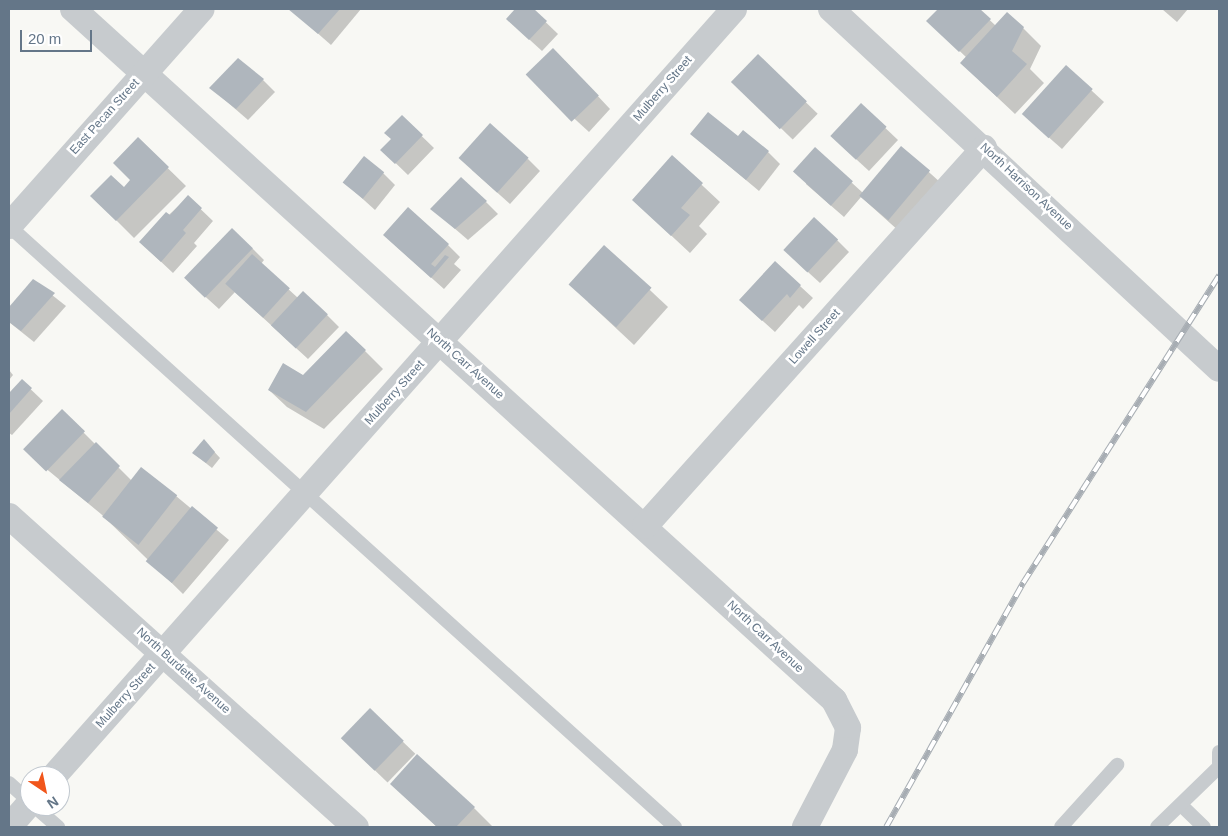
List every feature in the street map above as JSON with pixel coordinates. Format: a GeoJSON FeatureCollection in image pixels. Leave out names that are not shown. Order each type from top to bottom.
{"type":"FeatureCollection","features":[{"type":"Feature","properties":{"kind":"street","name":"North Carr Avenue"},"geometry":{"type":"LineString","coordinates":[[73,9],[645,526],[834,700],[848,728],[845,750],[805,827]]}},
{"type":"Feature","properties":{"kind":"street","name":"East Pecan Street"},"geometry":{"type":"LineString","coordinates":[[9,226],[202,9]]}},
{"type":"Feature","properties":{"kind":"street","name":"Mulberry Street"},"geometry":{"type":"LineString","coordinates":[[63,766],[734,9]]}},
{"type":"Feature","properties":{"kind":"street","name":"North Harrison Avenue"},"geometry":{"type":"LineString","coordinates":[[831,9],[984,148],[1219,369]]}},
{"type":"Feature","properties":{"kind":"street","name":"Lowell Street"},"geometry":{"type":"LineString","coordinates":[[645,526],[984,148]]}},
{"type":"Feature","properties":{"kind":"street","name":"North Burdette Avenue"},"geometry":{"type":"LineString","coordinates":[[9,516],[356,827]]}},
{"type":"Feature","properties":{"kind":"street"},"geometry":{"type":"LineString","coordinates":[[9,827],[20,814]]}},
{"type":"Feature","properties":{"kind":"lane"},"geometry":{"type":"LineString","coordinates":[[9,226],[675,827]]}},
{"type":"Feature","properties":{"kind":"lane"},"geometry":{"type":"LineString","coordinates":[[1157,827],[1219,768],[1219,752]]}},
{"type":"Feature","properties":{"kind":"lane"},"geometry":{"type":"LineString","coordinates":[[1061,827],[1117,765]]}},
{"type":"Feature","properties":{"kind":"lane"},"geometry":{"type":"LineString","coordinates":[[9,783],[20,793]]}},
{"type":"Feature","properties":{"kind":"lane"},"geometry":{"type":"LineString","coordinates":[[1181,805],[1204,827]]}},
{"type":"Feature","properties":{"kind":"lane"},"geometry":{"type":"LineString","coordinates":[[45,816],[58,827]]}},
{"type":"Feature","properties":{"kind":"building"},"geometry":{"type":"Polygon","coordinates":[[[288,9],[340,9],[318,34],[288,9]]]}},
{"type":"Feature","properties":{"kind":"building"},"geometry":{"type":"Polygon","coordinates":[[[515,9],[534,9],[547,21],[529,40],[506,19],[515,9]]]}},
{"type":"Feature","properties":{"kind":"building"},"geometry":{"type":"Polygon","coordinates":[[[938,9],[980,9],[991,19],[959,52],[926,21],[938,9]]]}},
{"type":"Feature","properties":{"kind":"building"},"geometry":{"type":"Polygon","coordinates":[[[1007,12],[1024,27],[1012,51],[1027,64],[997,97],[960,63],[1007,12]]]}},
{"type":"Feature","properties":{"kind":"building"},"geometry":{"type":"Polygon","coordinates":[[[553,48],[599,95],[572,122],[526,74],[553,48]]]}},
{"type":"Feature","properties":{"kind":"building"},"geometry":{"type":"Polygon","coordinates":[[[758,54],[807,101],[780,129],[731,82],[758,54]]]}},
{"type":"Feature","properties":{"kind":"building"},"geometry":{"type":"Polygon","coordinates":[[[238,58],[264,79],[236,109],[209,88],[238,58]]]}},
{"type":"Feature","properties":{"kind":"building"},"geometry":{"type":"Polygon","coordinates":[[[1066,65],[1093,89],[1049,138],[1022,114],[1066,65]]]}},
{"type":"Feature","properties":{"kind":"building"},"geometry":{"type":"Polygon","coordinates":[[[861,103],[887,127],[856,160],[830,136],[861,103]]]}},
{"type":"Feature","properties":{"kind":"building"},"geometry":{"type":"Polygon","coordinates":[[[708,112],[738,136],[743,130],[769,151],[746,180],[690,134],[708,112]]]}},
{"type":"Feature","properties":{"kind":"building"},"geometry":{"type":"Polygon","coordinates":[[[402,115],[423,135],[395,164],[380,150],[391,139],[384,133],[402,115]]]}},
{"type":"Feature","properties":{"kind":"building"},"geometry":{"type":"Polygon","coordinates":[[[490,123],[529,158],[497,193],[459,158],[490,123]]]}},
{"type":"Feature","properties":{"kind":"building"},"geometry":{"type":"Polygon","coordinates":[[[138,137],[169,167],[116,221],[90,196],[111,175],[124,187],[130,180],[113,163],[138,137]]]}},
{"type":"Feature","properties":{"kind":"building"},"geometry":{"type":"Polygon","coordinates":[[[901,146],[930,170],[888,220],[859,196],[901,146]]]}},
{"type":"Feature","properties":{"kind":"building"},"geometry":{"type":"Polygon","coordinates":[[[815,147],[853,181],[831,206],[793,172],[815,147]]]}},
{"type":"Feature","properties":{"kind":"building"},"geometry":{"type":"Polygon","coordinates":[[[672,155],[703,183],[681,208],[690,215],[671,236],[632,200],[672,155]]]}},
{"type":"Feature","properties":{"kind":"building"},"geometry":{"type":"Polygon","coordinates":[[[364,156],[384,172],[363,199],[343,182],[364,156]]]}},
{"type":"Feature","properties":{"kind":"building"},"geometry":{"type":"Polygon","coordinates":[[[461,177],[487,201],[455,229],[430,209],[461,177]]]}},
{"type":"Feature","properties":{"kind":"building"},"geometry":{"type":"Polygon","coordinates":[[[188,195],[202,208],[183,230],[186,233],[161,262],[139,242],[166,212],[170,215],[188,195]]]}},
{"type":"Feature","properties":{"kind":"building"},"geometry":{"type":"Polygon","coordinates":[[[408,207],[449,244],[431,264],[435,267],[445,255],[449,257],[431,278],[383,235],[408,207]]]}},
{"type":"Feature","properties":{"kind":"building"},"geometry":{"type":"Polygon","coordinates":[[[814,217],[838,240],[807,272],[783,250],[814,217]]]}},
{"type":"Feature","properties":{"kind":"building"},"geometry":{"type":"Polygon","coordinates":[[[232,228],[253,248],[205,298],[184,278],[232,228]]]}},
{"type":"Feature","properties":{"kind":"building"},"geometry":{"type":"Polygon","coordinates":[[[604,245],[652,288],[616,327],[569,284],[604,245]]]}},
{"type":"Feature","properties":{"kind":"building"},"geometry":{"type":"Polygon","coordinates":[[[252,254],[290,288],[263,318],[225,284],[252,254]]]}},
{"type":"Feature","properties":{"kind":"building"},"geometry":{"type":"Polygon","coordinates":[[[775,261],[801,285],[790,298],[787,294],[762,321],[739,300],[775,261]]]}},
{"type":"Feature","properties":{"kind":"building"},"geometry":{"type":"Polygon","coordinates":[[[33,279],[55,293],[21,331],[9,322],[9,307],[33,279]]]}},
{"type":"Feature","properties":{"kind":"building"},"geometry":{"type":"Polygon","coordinates":[[[303,291],[328,314],[296,349],[271,325],[303,291]]]}},
{"type":"Feature","properties":{"kind":"building"},"geometry":{"type":"Polygon","coordinates":[[[346,331],[366,350],[306,412],[268,390],[283,363],[303,375],[346,331]]]}},
{"type":"Feature","properties":{"kind":"building"},"geometry":{"type":"Polygon","coordinates":[[[22,379],[32,388],[9,414],[9,393],[22,379]]]}},
{"type":"Feature","properties":{"kind":"building"},"geometry":{"type":"Polygon","coordinates":[[[62,409],[85,431],[46,472],[23,449],[62,409]]]}},
{"type":"Feature","properties":{"kind":"building"},"geometry":{"type":"Polygon","coordinates":[[[204,439],[215,452],[206,463],[192,453],[204,439]]]}},
{"type":"Feature","properties":{"kind":"building"},"geometry":{"type":"Polygon","coordinates":[[[96,442],[120,466],[88,503],[59,480],[96,442]]]}},
{"type":"Feature","properties":{"kind":"building"},"geometry":{"type":"Polygon","coordinates":[[[141,467],[177,495],[138,545],[102,517],[141,467]]]}},
{"type":"Feature","properties":{"kind":"building"},"geometry":{"type":"Polygon","coordinates":[[[192,506],[218,528],[172,583],[146,561],[192,506]]]}},
{"type":"Feature","properties":{"kind":"building"},"geometry":{"type":"Polygon","coordinates":[[[370,708],[404,741],[375,771],[341,738],[370,708]]]}},
{"type":"Feature","properties":{"kind":"building"},"geometry":{"type":"Polygon","coordinates":[[[417,754],[475,807],[456,827],[437,827],[390,784],[417,754]]]}},
{"type":"Feature","properties":{"kind":"railway"},"geometry":{"type":"LineString","coordinates":[[886,827],[1023,583],[1219,275]]}}]}
